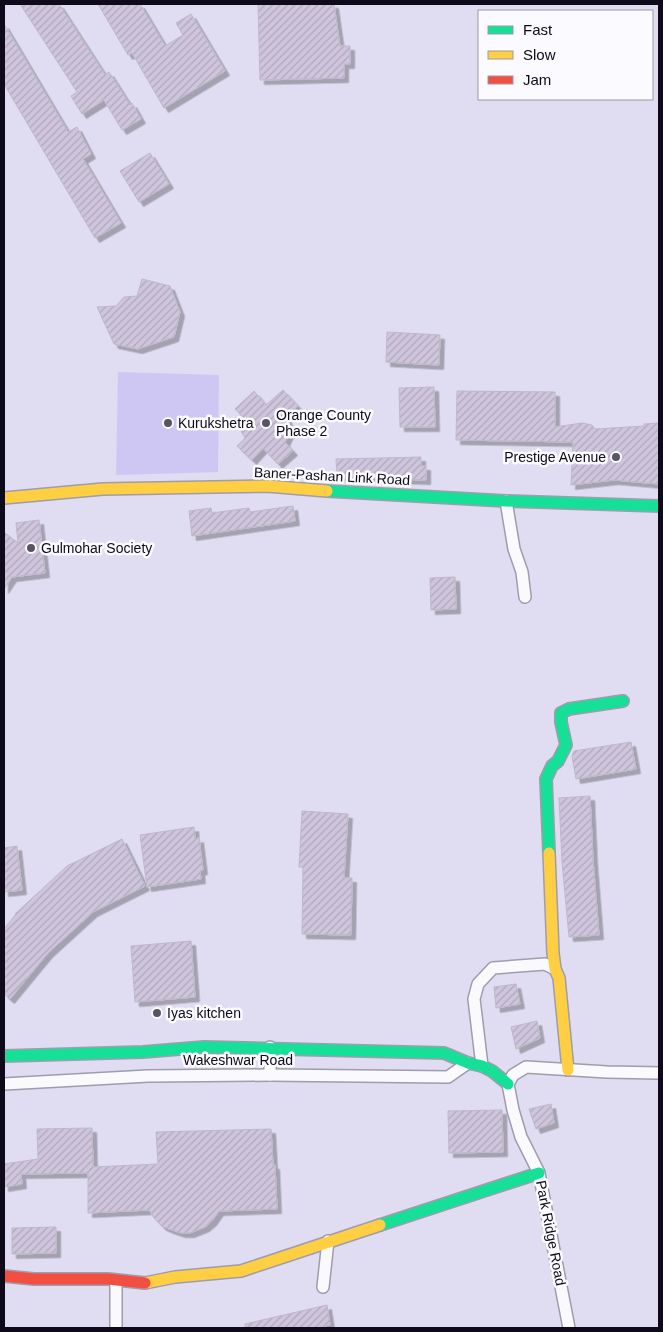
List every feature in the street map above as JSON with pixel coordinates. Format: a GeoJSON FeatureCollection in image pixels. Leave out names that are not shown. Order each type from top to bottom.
{"type":"FeatureCollection","features":[{"type":"Feature","properties":{"kind":"street","name":"Baner-Pashan Link Road"},"geometry":{"type":"LineString","coordinates":[[4,498],[103,489],[266,486],[506,502],[659,506]]}},
{"type":"Feature","properties":{"kind":"street"},"geometry":{"type":"LineString","coordinates":[[506,502],[514,549],[522,572],[525,597]]}},
{"type":"Feature","properties":{"kind":"street"},"geometry":{"type":"LineString","coordinates":[[568,1070],[559,978],[555,969],[546,779],[566,745],[560,722],[561,713],[569,709],[624,701]]}},
{"type":"Feature","properties":{"kind":"street"},"geometry":{"type":"LineString","coordinates":[[482,1066],[474,999],[478,984],[493,968],[545,964],[555,969]]}},
{"type":"Feature","properties":{"kind":"street","name":"Wakeshwar Road"},"geometry":{"type":"LineString","coordinates":[[4,1056],[144,1052],[204,1047],[270,1047],[444,1053],[468,1063],[482,1066],[492,1071],[508,1084]]}},
{"type":"Feature","properties":{"kind":"street"},"geometry":{"type":"LineString","coordinates":[[270,1047],[270,1075]]}},
{"type":"Feature","properties":{"kind":"street","name":"Wakeshwar Road"},"geometry":{"type":"LineString","coordinates":[[4,1084],[148,1076],[448,1077],[468,1063]]}},
{"type":"Feature","properties":{"kind":"street"},"geometry":{"type":"LineString","coordinates":[[508,1084],[513,1075],[526,1067],[659,1073]]}},
{"type":"Feature","properties":{"kind":"street","name":"Park Ridge Road"},"geometry":{"type":"LineString","coordinates":[[508,1084],[521,1137],[539,1172],[569,1328]]}},
{"type":"Feature","properties":{"kind":"street"},"geometry":{"type":"LineString","coordinates":[[4,1276],[34,1279],[108,1279],[142,1284],[175,1277],[241,1271],[539,1172]]}},
{"type":"Feature","properties":{"kind":"street"},"geometry":{"type":"LineString","coordinates":[[323,1287],[328,1241]]}},
{"type":"Feature","properties":{"kind":"street"},"geometry":{"type":"LineString","coordinates":[[116,1281],[116,1328]]}},
{"type":"Feature","properties":{"kind":"shaded area","name":"Kurukshetra"},"geometry":{"type":"Polygon","coordinates":[[[118,372],[219,375],[218,472],[116,475],[118,372]]]}},
{"type":"Feature","properties":{"kind":"building"},"geometry":{"type":"Polygon","coordinates":[[[20,4],[59,4],[105,75],[109,72],[130,105],[132,103],[141,119],[122,130],[104,100],[82,114],[71,96],[77,92],[20,4]]]}},
{"type":"Feature","properties":{"kind":"building"},"geometry":{"type":"Polygon","coordinates":[[[98,4],[140,4],[165,46],[183,35],[176,23],[191,14],[225,71],[164,108],[132,53],[128,55],[98,4]]]}},
{"type":"Feature","properties":{"kind":"building"},"geometry":{"type":"Polygon","coordinates":[[[258,4],[334,4],[340,46],[350,46],[350,64],[344,64],[344,78],[260,80],[258,4]]]}},
{"type":"Feature","properties":{"kind":"building"},"geometry":{"type":"Polygon","coordinates":[[[4,24],[68,132],[77,127],[91,154],[83,159],[121,223],[95,238],[4,84],[4,24]]]}},
{"type":"Feature","properties":{"kind":"building"},"geometry":{"type":"Polygon","coordinates":[[[150,153],[169,184],[139,202],[120,171],[150,153]]]}},
{"type":"Feature","properties":{"kind":"building"},"geometry":{"type":"Polygon","coordinates":[[[142,279],[170,286],[180,312],[174,337],[138,349],[114,344],[97,307],[116,306],[124,297],[137,296],[142,279]]]}},
{"type":"Feature","properties":{"kind":"building"},"geometry":{"type":"Polygon","coordinates":[[[387,332],[440,335],[439,365],[386,362],[387,332]]]}},
{"type":"Feature","properties":{"kind":"building"},"geometry":{"type":"Polygon","coordinates":[[[434,387],[435,427],[400,427],[399,388],[434,387]]]}},
{"type":"Feature","properties":{"kind":"building","name":"Orange County Phase 2"},"geometry":{"type":"Polygon","coordinates":[[[283,390],[298,406],[286,416],[291,429],[285,442],[293,451],[278,464],[263,448],[252,460],[237,446],[245,438],[241,431],[244,418],[235,409],[254,391],[266,405],[283,390]]]}},
{"type":"Feature","properties":{"kind":"building"},"geometry":{"type":"Polygon","coordinates":[[[457,391],[555,392],[555,427],[582,423],[592,425],[595,429],[644,426],[644,424],[658,423],[659,484],[614,480],[571,485],[573,442],[456,440],[457,391]]]}},
{"type":"Feature","properties":{"kind":"building"},"geometry":{"type":"Polygon","coordinates":[[[421,457],[421,466],[426,466],[426,480],[337,477],[336,459],[421,457]]]}},
{"type":"Feature","properties":{"kind":"building"},"geometry":{"type":"Polygon","coordinates":[[[293,506],[295,521],[192,536],[189,511],[211,508],[212,513],[249,508],[250,512],[293,506]]]}},
{"type":"Feature","properties":{"kind":"building","name":"Gulmohar Society"},"geometry":{"type":"Polygon","coordinates":[[[39,520],[45,573],[12,577],[4,589],[4,532],[18,543],[16,523],[39,520]]]}},
{"type":"Feature","properties":{"kind":"building"},"geometry":{"type":"Polygon","coordinates":[[[455,577],[456,609],[431,610],[430,578],[455,577]]]}},
{"type":"Feature","properties":{"kind":"building"},"geometry":{"type":"Polygon","coordinates":[[[631,742],[636,769],[576,779],[572,756],[574,751],[631,742]]]}},
{"type":"Feature","properties":{"kind":"building"},"geometry":{"type":"Polygon","coordinates":[[[590,796],[599,935],[569,937],[562,862],[559,798],[590,796]]]}},
{"type":"Feature","properties":{"kind":"building"},"geometry":{"type":"Polygon","coordinates":[[[302,811],[348,814],[344,878],[352,878],[351,935],[302,934],[303,867],[299,867],[302,811]]]}},
{"type":"Feature","properties":{"kind":"building"},"geometry":{"type":"Polygon","coordinates":[[[194,827],[195,839],[199,838],[203,870],[200,871],[201,879],[147,887],[140,835],[194,827]]]}},
{"type":"Feature","properties":{"kind":"building"},"geometry":{"type":"Polygon","coordinates":[[[122,839],[145,886],[93,912],[48,953],[10,999],[4,994],[4,929],[15,914],[67,866],[122,839]]]}},
{"type":"Feature","properties":{"kind":"building"},"geometry":{"type":"Polygon","coordinates":[[[17,846],[22,890],[4,892],[4,848],[17,846]]]}},
{"type":"Feature","properties":{"kind":"building"},"geometry":{"type":"Polygon","coordinates":[[[191,941],[195,997],[135,1002],[131,946],[191,941]]]}},
{"type":"Feature","properties":{"kind":"building"},"geometry":{"type":"Polygon","coordinates":[[[516,984],[520,1004],[496,1008],[494,987],[516,984]]]}},
{"type":"Feature","properties":{"kind":"building"},"geometry":{"type":"Polygon","coordinates":[[[537,1021],[540,1038],[516,1049],[511,1027],[537,1021]]]}},
{"type":"Feature","properties":{"kind":"building"},"geometry":{"type":"Polygon","coordinates":[[[551,1104],[554,1123],[536,1129],[529,1109],[551,1104]]]}},
{"type":"Feature","properties":{"kind":"building"},"geometry":{"type":"Polygon","coordinates":[[[502,1110],[503,1152],[449,1153],[448,1111],[502,1110]]]}},
{"type":"Feature","properties":{"kind":"building"},"geometry":{"type":"Polygon","coordinates":[[[92,1128],[93,1167],[158,1164],[156,1132],[271,1129],[277,1209],[219,1211],[205,1227],[190,1233],[181,1233],[162,1226],[149,1210],[88,1213],[88,1173],[21,1174],[22,1184],[4,1187],[4,1164],[38,1159],[37,1129],[92,1128]]]}},
{"type":"Feature","properties":{"kind":"building"},"geometry":{"type":"Polygon","coordinates":[[[56,1227],[56,1253],[12,1254],[12,1228],[56,1227]]]}},
{"type":"Feature","properties":{"kind":"building"},"geometry":{"type":"Polygon","coordinates":[[[327,1305],[330,1325],[315,1328],[245,1328],[245,1324],[327,1305]]]}},
{"type":"Feature","properties":{"kind":"traffic: fast"},"geometry":{"type":"LineString","coordinates":[[327,491],[506,501],[659,506]]}},
{"type":"Feature","properties":{"kind":"traffic: fast"},"geometry":{"type":"LineString","coordinates":[[549,853],[546,779],[566,745],[561,713],[569,709],[623,701]]}},
{"type":"Feature","properties":{"kind":"traffic: fast"},"geometry":{"type":"LineString","coordinates":[[4,1056],[143,1052],[204,1047],[444,1053],[468,1063],[482,1066],[492,1071],[508,1084]]}},
{"type":"Feature","properties":{"kind":"traffic: fast"},"geometry":{"type":"LineString","coordinates":[[380,1225],[539,1173]]}},
{"type":"Feature","properties":{"kind":"traffic: slow"},"geometry":{"type":"LineString","coordinates":[[4,498],[103,489],[267,486],[327,491]]}},
{"type":"Feature","properties":{"kind":"traffic: slow"},"geometry":{"type":"LineString","coordinates":[[549,853],[553,953],[555,969],[559,978],[568,1070]]}},
{"type":"Feature","properties":{"kind":"traffic: slow"},"geometry":{"type":"LineString","coordinates":[[145,1283],[175,1277],[241,1271],[380,1225]]}},
{"type":"Feature","properties":{"kind":"traffic: jam"},"geometry":{"type":"LineString","coordinates":[[4,1276],[34,1279],[108,1279],[145,1283]]}},
{"type":"Feature","properties":{"kind":"place","name":"Kurukshetra"},"geometry":{"type":"Point","coordinates":[168,423]}},
{"type":"Feature","properties":{"kind":"place","name":"Orange County Phase 2"},"geometry":{"type":"Point","coordinates":[266,423]}},
{"type":"Feature","properties":{"kind":"place","name":"Prestige Avenue"},"geometry":{"type":"Point","coordinates":[616,457]}},
{"type":"Feature","properties":{"kind":"place","name":"Gulmohar Society"},"geometry":{"type":"Point","coordinates":[31,548]}},
{"type":"Feature","properties":{"kind":"place","name":"Iyas kitchen"},"geometry":{"type":"Point","coordinates":[157,1013]}}]}
